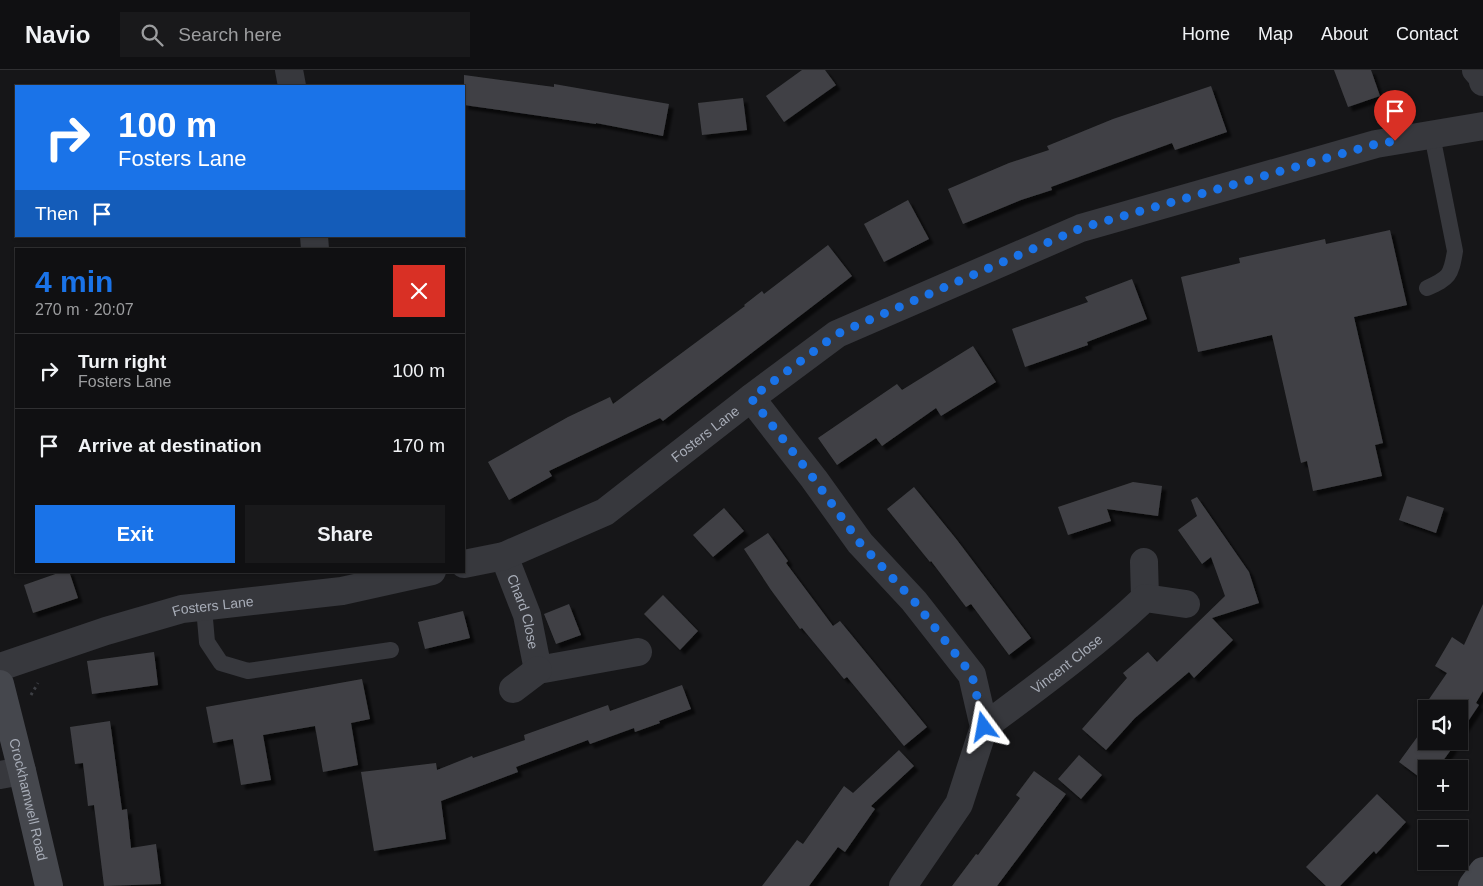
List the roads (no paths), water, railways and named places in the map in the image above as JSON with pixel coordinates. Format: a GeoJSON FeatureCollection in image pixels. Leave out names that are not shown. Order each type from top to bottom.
{"type":"FeatureCollection","features":[{"type":"Feature","properties":{"kind":"street"},"geometry":{"type":"LineString","coordinates":[[289,70],[292,85]]}},
{"type":"Feature","properties":{"kind":"street"},"geometry":{"type":"LineString","coordinates":[[1476,70],[1482,76],[1483,82]]}},
{"type":"Feature","properties":{"kind":"street","name":"Fosters Lane"},"geometry":{"type":"LineString","coordinates":[[465,564],[504,556],[605,512],[751,398],[837,334],[1081,228],[1376,144],[1483,126]]}},
{"type":"Feature","properties":{"kind":"street"},"geometry":{"type":"LineString","coordinates":[[751,398],[814,479],[860,543],[914,601],[972,675],[984,727],[959,804],[903,886]]}},
{"type":"Feature","properties":{"kind":"street","name":"Chard Close"},"geometry":{"type":"LineString","coordinates":[[504,556],[527,615],[538,670]]}},
{"type":"Feature","properties":{"kind":"street"},"geometry":{"type":"LineString","coordinates":[[1144,562],[1145,598],[1186,604]]}},
{"type":"Feature","properties":{"kind":"street","name":"Fosters Lane"},"geometry":{"type":"LineString","coordinates":[[0,667],[106,631],[182,609],[204,608],[343,581],[414,573]]}},
{"type":"Feature","properties":{"kind":"street","name":"Vincent Close"},"geometry":{"type":"LineString","coordinates":[[984,727],[1063,668],[1123,619],[1145,598]]}},
{"type":"Feature","properties":{"kind":"street"},"geometry":{"type":"LineString","coordinates":[[513,689],[538,670],[638,652]]}},
{"type":"Feature","properties":{"kind":"street","name":"Crockhamwell Road"},"geometry":{"type":"LineString","coordinates":[[0,684],[12,731],[11,773],[49,886]]}},
{"type":"Feature","properties":{"kind":"street"},"geometry":{"type":"LineString","coordinates":[[1472,886],[1483,871]]}},
{"type":"Feature","properties":{"kind":"lane"},"geometry":{"type":"LineString","coordinates":[[1427,288],[1445,280],[1452,268],[1455,251],[1432,135]]}},
{"type":"Feature","properties":{"kind":"lane"},"geometry":{"type":"LineString","coordinates":[[204,608],[207,642],[221,663],[248,671],[391,650]]}}]}
